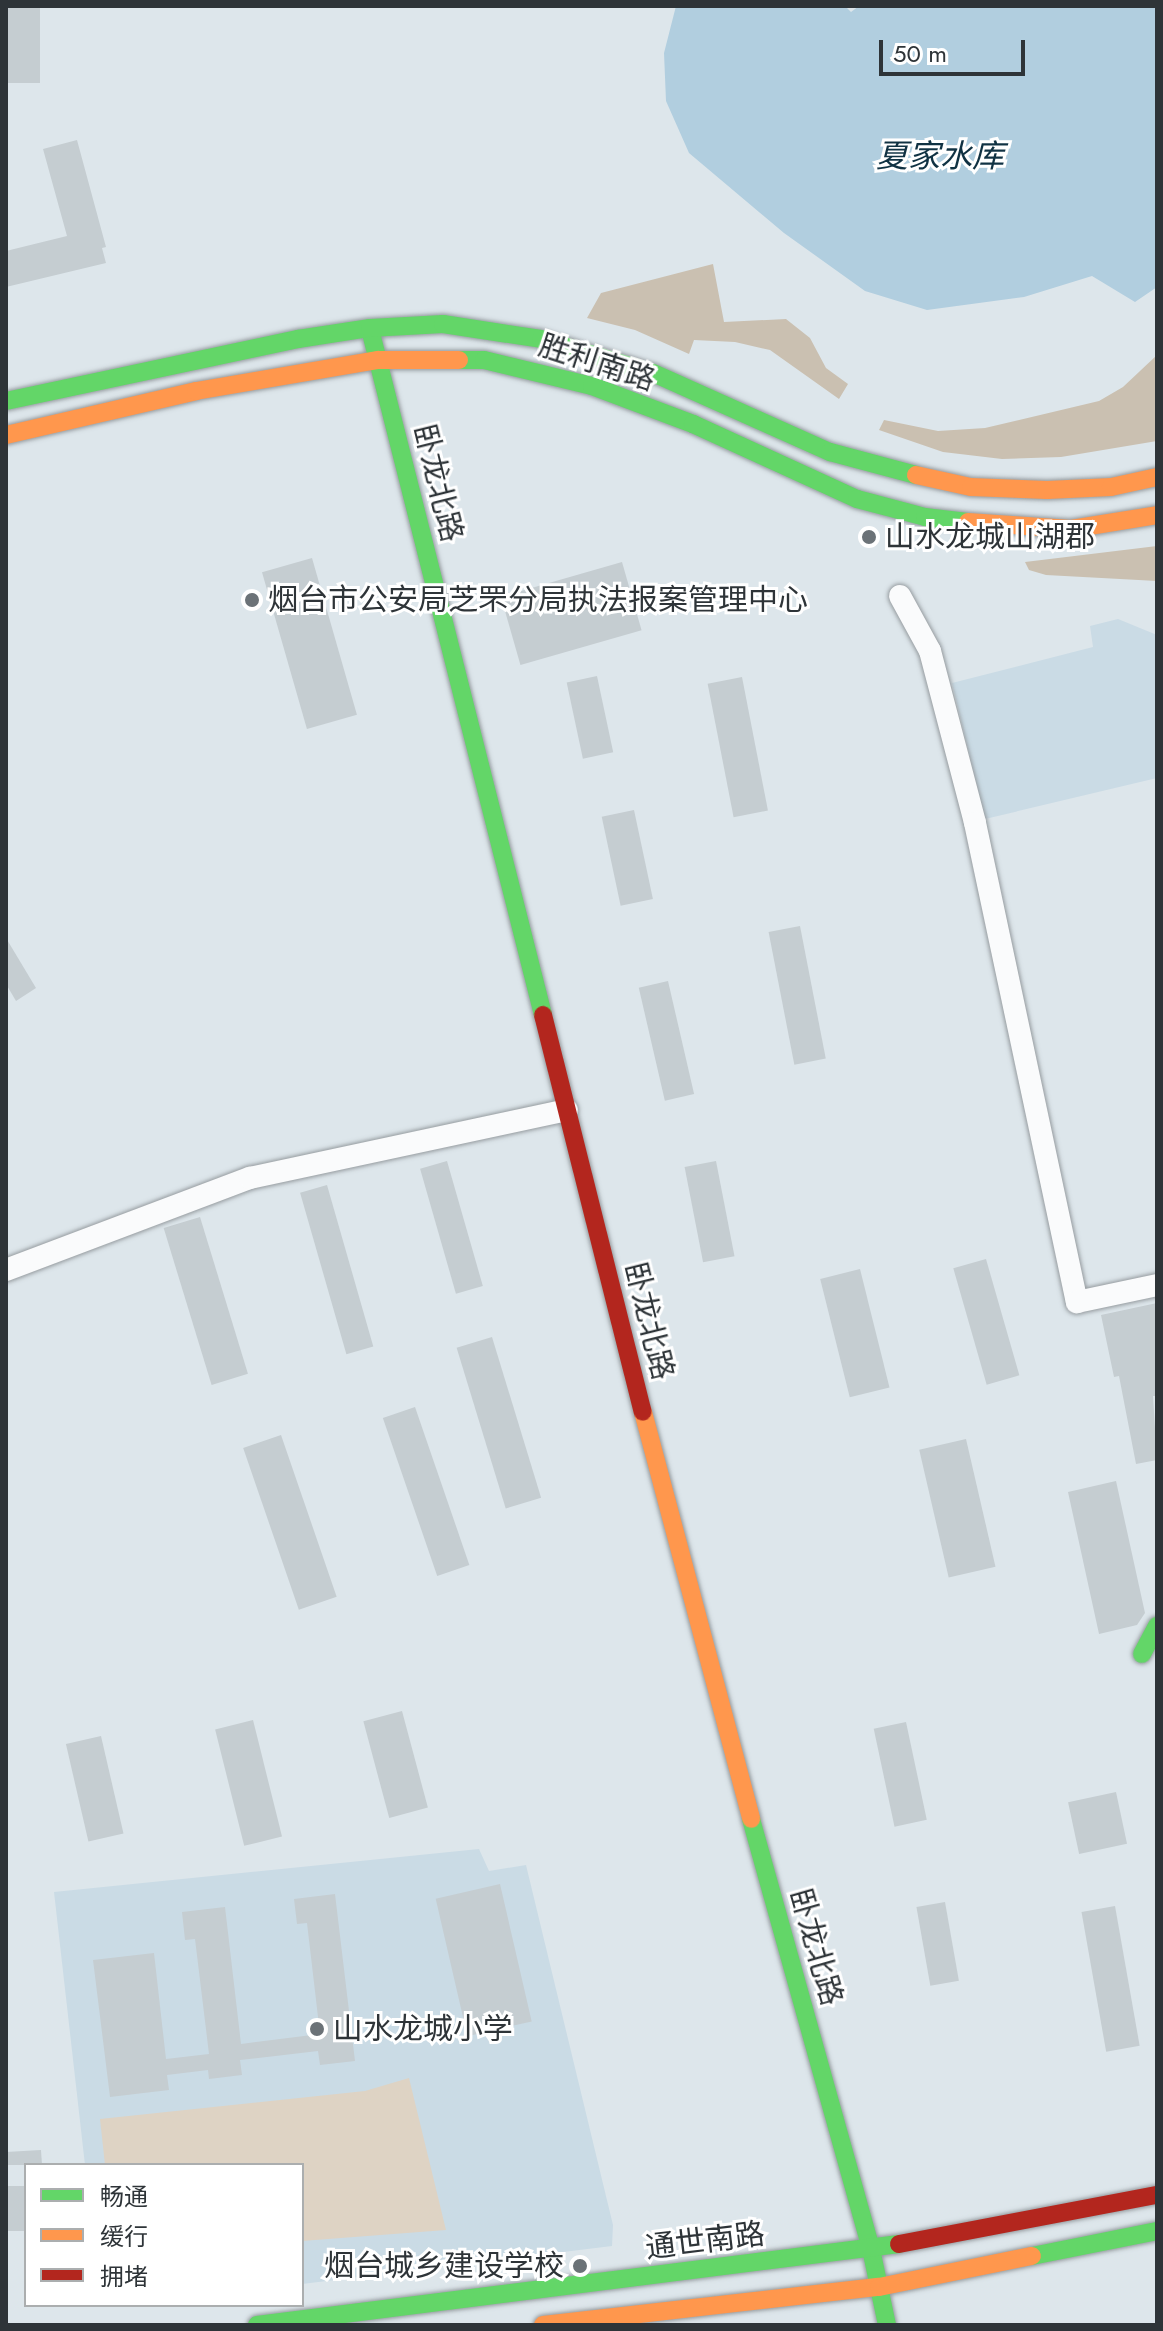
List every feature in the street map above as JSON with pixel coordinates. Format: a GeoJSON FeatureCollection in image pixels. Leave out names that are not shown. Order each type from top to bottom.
{"type":"FeatureCollection","features":[{"type":"Feature","properties":{"kind":"main road","name":"胜利南路"},"geometry":{"type":"LineString","coordinates":[[6,401],[298,339],[370,328],[443,324],[541,339],[653,373],[830,452],[971,487],[1047,490],[1111,487],[1157,477]]}},
{"type":"Feature","properties":{"kind":"main road","name":"卧龙北路"},"geometry":{"type":"LineString","coordinates":[[370,328],[691,1603],[871,2249],[887,2325]]}},
{"type":"Feature","properties":{"kind":"main road","name":"胜利南路"},"geometry":{"type":"LineString","coordinates":[[6,435],[196,391],[378,360],[428,357],[484,360],[544,372],[693,424],[857,499],[925,517],[1012,527],[1071,529],[1157,515]]}},
{"type":"Feature","properties":{"kind":"main road"},"geometry":{"type":"LineString","coordinates":[[1142,1654],[1157,1626]]}},
{"type":"Feature","properties":{"kind":"main road","name":"通世南路"},"geometry":{"type":"LineString","coordinates":[[257,2325],[871,2249],[1157,2195]]}},
{"type":"Feature","properties":{"kind":"main road"},"geometry":{"type":"LineString","coordinates":[[543,2325],[879,2287],[1157,2231]]}},
{"type":"Feature","properties":{"kind":"street"},"geometry":{"type":"LineString","coordinates":[[900,596],[930,651],[975,823],[1077,1302],[1157,1285]]}},
{"type":"Feature","properties":{"kind":"street"},"geometry":{"type":"LineString","coordinates":[[6,1270],[250,1178],[567,1110]]}},
{"type":"Feature","properties":{"kind":"shaded area"},"geometry":{"type":"Polygon","coordinates":[[[713,264],[724,322],[786,319],[810,338],[826,368],[848,384],[839,399],[770,350],[735,342],[694,340],[689,354],[635,330],[587,318],[601,293],[713,264]]]}},
{"type":"Feature","properties":{"kind":"shaded area"},"geometry":{"type":"Polygon","coordinates":[[[1157,355],[1157,441],[1061,457],[1002,459],[943,452],[879,430],[884,420],[938,431],[985,428],[1099,401],[1123,387],[1157,355]]]}},
{"type":"Feature","properties":{"kind":"shaded area"},"geometry":{"type":"Polygon","coordinates":[[[1157,546],[1157,581],[1046,575],[1029,570],[1025,562],[1157,546]]]}},
{"type":"Feature","properties":{"kind":"shaded area"},"geometry":{"type":"Polygon","coordinates":[[[1118,619],[1157,635],[1157,778],[985,819],[952,683],[1093,647],[1090,626],[1118,619]]]}},
{"type":"Feature","properties":{"kind":"shaded area","name":"山水龙城小学"},"geometry":{"type":"Polygon","coordinates":[[[479,1849],[489,1871],[526,1865],[613,2225],[612,2246],[304,2284],[304,2163],[85,2163],[54,1892],[479,1849]]]}},
{"type":"Feature","properties":{"kind":"shaded area"},"geometry":{"type":"Polygon","coordinates":[[[409,2078],[446,2230],[304,2241],[304,2163],[105,2163],[100,2119],[365,2091],[409,2078]]]}},
{"type":"Feature","properties":{"kind":"water","name":"夏家水库"},"geometry":{"type":"Polygon","coordinates":[[[676,6],[845,6],[851,12],[859,6],[1157,6],[1157,287],[1135,302],[1092,276],[1024,297],[927,310],[865,291],[784,233],[689,153],[666,101],[664,53],[676,6]]]}},
{"type":"Feature","properties":{"kind":"building"},"geometry":{"type":"Polygon","coordinates":[[[7,6],[40,6],[40,83],[7,83],[7,6]]]}},
{"type":"Feature","properties":{"kind":"building"},"geometry":{"type":"Polygon","coordinates":[[[77,140],[106,247],[102,248],[106,263],[6,287],[6,251],[67,236],[43,149],[77,140]]]}},
{"type":"Feature","properties":{"kind":"building"},"geometry":{"type":"Polygon","coordinates":[[[312,558],[357,715],[307,729],[262,572],[312,558]]]}},
{"type":"Feature","properties":{"kind":"building"},"geometry":{"type":"Polygon","coordinates":[[[622,562],[642,630],[520,665],[501,597],[622,562]]]}},
{"type":"Feature","properties":{"kind":"building"},"geometry":{"type":"Polygon","coordinates":[[[597,676],[613,752],[583,759],[567,682],[597,676]]]}},
{"type":"Feature","properties":{"kind":"building"},"geometry":{"type":"Polygon","coordinates":[[[742,677],[768,811],[734,817],[708,684],[742,677]]]}},
{"type":"Feature","properties":{"kind":"building"},"geometry":{"type":"Polygon","coordinates":[[[634,810],[653,899],[621,906],[602,817],[634,810]]]}},
{"type":"Feature","properties":{"kind":"building"},"geometry":{"type":"Polygon","coordinates":[[[800,926],[826,1059],[794,1065],[769,932],[800,926]]]}},
{"type":"Feature","properties":{"kind":"building"},"geometry":{"type":"Polygon","coordinates":[[[6,938],[36,988],[16,1001],[6,984],[6,938]]]}},
{"type":"Feature","properties":{"kind":"building"},"geometry":{"type":"Polygon","coordinates":[[[668,981],[694,1094],[665,1101],[639,988],[668,981]]]}},
{"type":"Feature","properties":{"kind":"building"},"geometry":{"type":"Polygon","coordinates":[[[447,1161],[483,1286],[456,1294],[420,1169],[447,1161]]]}},
{"type":"Feature","properties":{"kind":"building"},"geometry":{"type":"Polygon","coordinates":[[[716,1161],[735,1256],[703,1262],[685,1167],[716,1161]]]}},
{"type":"Feature","properties":{"kind":"building"},"geometry":{"type":"Polygon","coordinates":[[[327,1185],[373,1346],[346,1354],[300,1193],[327,1185]]]}},
{"type":"Feature","properties":{"kind":"building"},"geometry":{"type":"Polygon","coordinates":[[[200,1217],[248,1374],[212,1385],[164,1228],[200,1217]]]}},
{"type":"Feature","properties":{"kind":"building"},"geometry":{"type":"Polygon","coordinates":[[[986,1259],[1019,1375],[987,1385],[953,1268],[986,1259]]]}},
{"type":"Feature","properties":{"kind":"building"},"geometry":{"type":"Polygon","coordinates":[[[860,1269],[890,1387],[850,1397],[820,1279],[860,1269]]]}},
{"type":"Feature","properties":{"kind":"building"},"geometry":{"type":"Polygon","coordinates":[[[1157,1303],[1157,1396],[1153,1396],[1157,1460],[1136,1464],[1119,1376],[1114,1377],[1101,1315],[1157,1303]]]}},
{"type":"Feature","properties":{"kind":"building"},"geometry":{"type":"Polygon","coordinates":[[[492,1337],[541,1498],[506,1508],[457,1348],[492,1337]]]}},
{"type":"Feature","properties":{"kind":"building"},"geometry":{"type":"Polygon","coordinates":[[[415,1407],[469,1565],[437,1576],[383,1418],[415,1407]]]}},
{"type":"Feature","properties":{"kind":"building"},"geometry":{"type":"Polygon","coordinates":[[[281,1435],[337,1597],[299,1610],[243,1448],[281,1435]]]}},
{"type":"Feature","properties":{"kind":"building"},"geometry":{"type":"Polygon","coordinates":[[[966,1439],[995,1567],[949,1577],[919,1450],[966,1439]]]}},
{"type":"Feature","properties":{"kind":"building"},"geometry":{"type":"Polygon","coordinates":[[[1116,1481],[1145,1613],[1137,1625],[1099,1634],[1068,1492],[1116,1481]]]}},
{"type":"Feature","properties":{"kind":"building"},"geometry":{"type":"Polygon","coordinates":[[[402,1711],[428,1808],[389,1818],[363,1721],[402,1711]]]}},
{"type":"Feature","properties":{"kind":"building"},"geometry":{"type":"Polygon","coordinates":[[[253,1720],[282,1836],[244,1846],[215,1729],[253,1720]]]}},
{"type":"Feature","properties":{"kind":"building"},"geometry":{"type":"Polygon","coordinates":[[[906,1722],[927,1820],[895,1827],[874,1729],[906,1722]]]}},
{"type":"Feature","properties":{"kind":"building"},"geometry":{"type":"Polygon","coordinates":[[[101,1736],[123,1833],[88,1842],[66,1744],[101,1736]]]}},
{"type":"Feature","properties":{"kind":"building"},"geometry":{"type":"Polygon","coordinates":[[[1116,1792],[1127,1844],[1079,1854],[1068,1802],[1116,1792]]]}},
{"type":"Feature","properties":{"kind":"building"},"geometry":{"type":"Polygon","coordinates":[[[500,1884],[532,2021],[467,2036],[436,1899],[500,1884]]]}},
{"type":"Feature","properties":{"kind":"building"},"geometry":{"type":"Polygon","coordinates":[[[335,1894],[355,2061],[320,2065],[318,2051],[240,2060],[242,2075],[209,2079],[208,2070],[167,2075],[169,2090],[110,2097],[93,1960],[154,1953],[166,2059],[209,2054],[195,1939],[185,1940],[182,1912],[225,1907],[241,2044],[320,2034],[307,1923],[297,1924],[294,1899],[335,1894]]]}},
{"type":"Feature","properties":{"kind":"building"},"geometry":{"type":"Polygon","coordinates":[[[945,1902],[959,1981],[930,1986],[916,1907],[945,1902]]]}},
{"type":"Feature","properties":{"kind":"building"},"geometry":{"type":"Polygon","coordinates":[[[1115,1906],[1140,2046],[1106,2052],[1082,1912],[1115,1906]]]}},
{"type":"Feature","properties":{"kind":"building"},"geometry":{"type":"Polygon","coordinates":[[[41,2150],[42,2163],[6,2165],[6,2152],[41,2150]]]}},
{"type":"Feature","properties":{"kind":"building"},"geometry":{"type":"Polygon","coordinates":[[[6,2186],[24,2186],[24,2231],[6,2231],[6,2186]]]}},
{"type":"Feature","properties":{"kind":"traffic: fast"},"geometry":{"type":"LineString","coordinates":[[6,401],[298,339],[370,328],[443,324],[541,339],[653,373],[830,452],[916,475]]}},
{"type":"Feature","properties":{"kind":"traffic: fast"},"geometry":{"type":"LineString","coordinates":[[372,337],[543,1015]]}},
{"type":"Feature","properties":{"kind":"traffic: fast"},"geometry":{"type":"LineString","coordinates":[[459,360],[484,360],[592,386],[693,424],[857,499],[925,517],[968,522]]}},
{"type":"Feature","properties":{"kind":"traffic: fast"},"geometry":{"type":"LineString","coordinates":[[1142,1654],[1157,1626]]}},
{"type":"Feature","properties":{"kind":"traffic: fast"},"geometry":{"type":"LineString","coordinates":[[751,1819],[871,2249],[887,2325]]}},
{"type":"Feature","properties":{"kind":"traffic: fast"},"geometry":{"type":"LineString","coordinates":[[1032,2256],[1157,2231]]}},
{"type":"Feature","properties":{"kind":"traffic: fast"},"geometry":{"type":"LineString","coordinates":[[257,2325],[899,2244]]}},
{"type":"Feature","properties":{"kind":"traffic: slow"},"geometry":{"type":"LineString","coordinates":[[6,435],[196,391],[378,360],[459,360]]}},
{"type":"Feature","properties":{"kind":"traffic: slow"},"geometry":{"type":"LineString","coordinates":[[916,475],[971,487],[1047,490],[1111,487],[1157,477]]}},
{"type":"Feature","properties":{"kind":"traffic: slow"},"geometry":{"type":"LineString","coordinates":[[968,522],[1071,529],[1157,515]]}},
{"type":"Feature","properties":{"kind":"traffic: slow"},"geometry":{"type":"LineString","coordinates":[[643,1412],[751,1819]]}},
{"type":"Feature","properties":{"kind":"traffic: slow"},"geometry":{"type":"LineString","coordinates":[[543,2325],[879,2287],[1032,2256]]}},
{"type":"Feature","properties":{"kind":"traffic: jam"},"geometry":{"type":"LineString","coordinates":[[543,1015],[643,1412]]}},
{"type":"Feature","properties":{"kind":"traffic: jam"},"geometry":{"type":"LineString","coordinates":[[899,2244],[1157,2195]]}},
{"type":"Feature","properties":{"kind":"place","name":"山水龙城山湖郡"},"geometry":{"type":"Point","coordinates":[869,537]}},
{"type":"Feature","properties":{"kind":"place","name":"烟台市公安局芝罘分局执法报案管理中心"},"geometry":{"type":"Point","coordinates":[252,600]}},
{"type":"Feature","properties":{"kind":"place","name":"山水龙城小学"},"geometry":{"type":"Point","coordinates":[317,2029]}},
{"type":"Feature","properties":{"kind":"place","name":"烟台城乡建设学校"},"geometry":{"type":"Point","coordinates":[580,2266]}}]}
